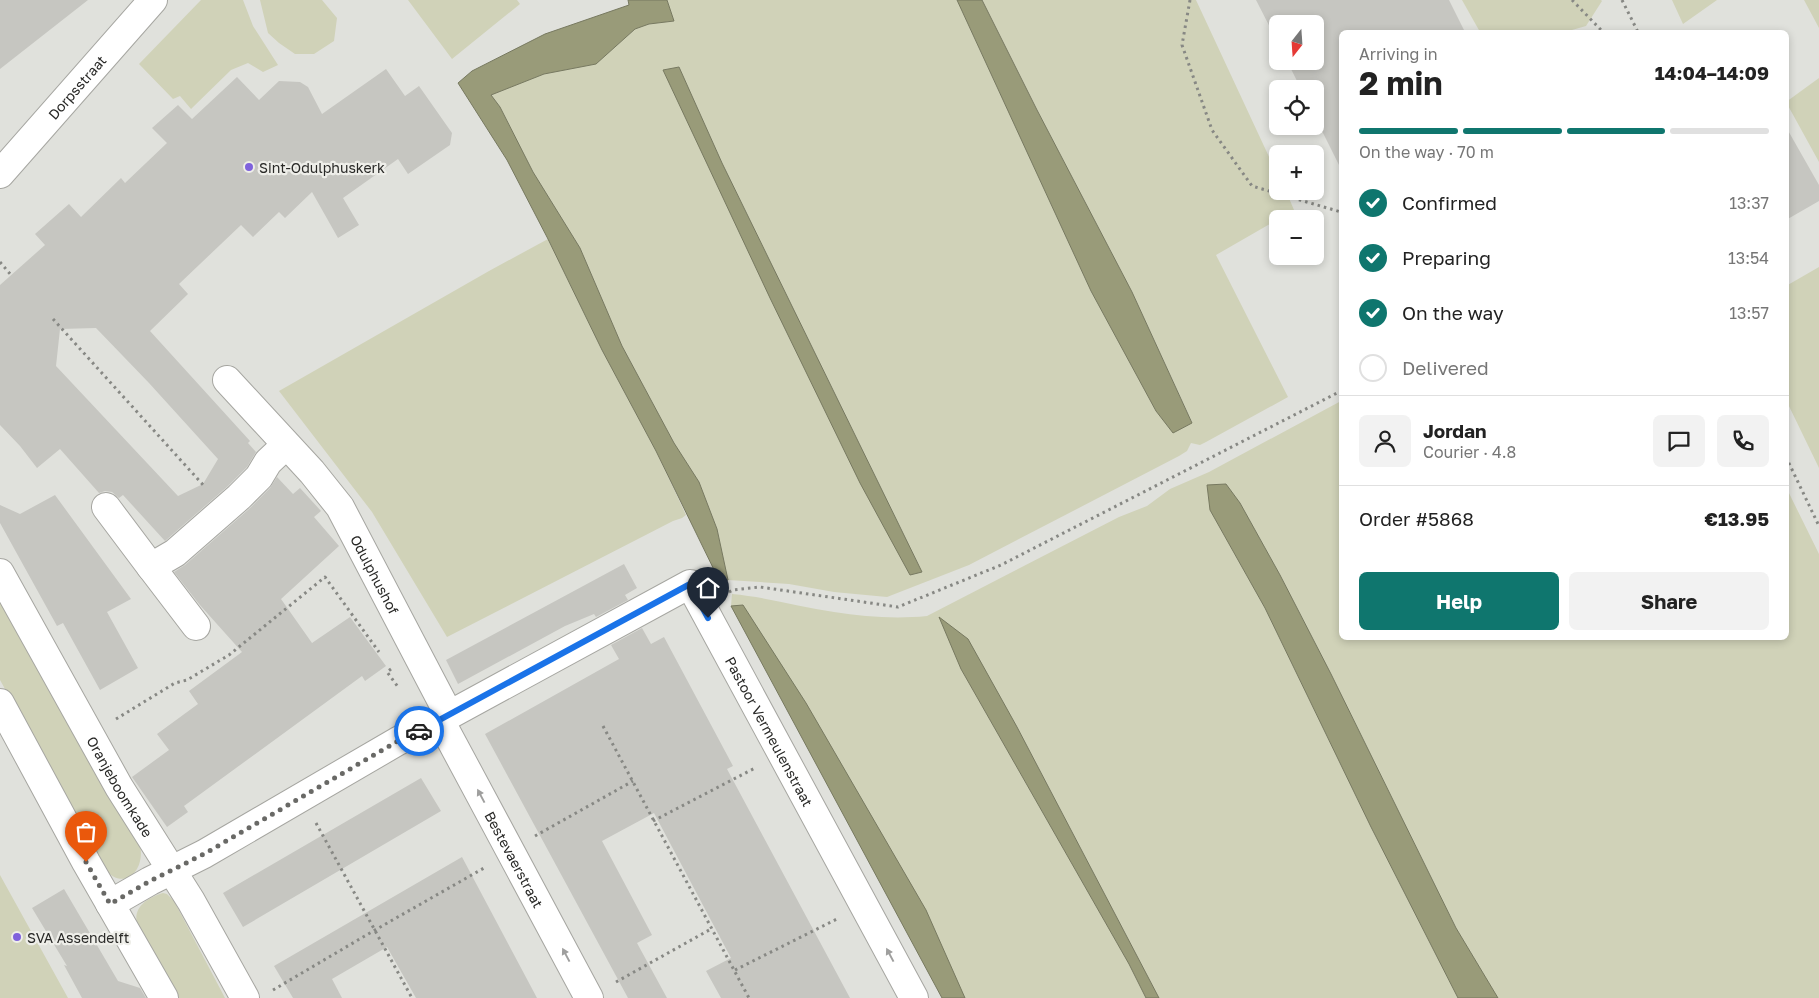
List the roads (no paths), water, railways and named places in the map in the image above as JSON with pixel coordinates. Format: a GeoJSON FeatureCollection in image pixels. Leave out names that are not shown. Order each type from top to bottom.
{"type":"FeatureCollection","features":[{"type":"Feature","properties":{"kind":"street","name":"Dorpsstraat"},"geometry":{"type":"LineString","coordinates":[[0,174],[152,0]]}},
{"type":"Feature","properties":{"kind":"street","name":"Odulphushof"},"geometry":{"type":"LineString","coordinates":[[227,380],[323,485],[340,507],[438,721]]}},
{"type":"Feature","properties":{"kind":"street"},"geometry":{"type":"LineString","coordinates":[[151,567],[176,553],[260,477],[268,462],[286,445]]}},
{"type":"Feature","properties":{"kind":"street"},"geometry":{"type":"LineString","coordinates":[[106,507],[196,626]]}},
{"type":"Feature","properties":{"kind":"street","name":"Oranjeboomkade"},"geometry":{"type":"LineString","coordinates":[[0,573],[119,787],[191,901],[257,996]]}},
{"type":"Feature","properties":{"kind":"street","name":"Pastoor Vermeulenstraat"},"geometry":{"type":"LineString","coordinates":[[438,721],[690,584],[914,998]]}},
{"type":"Feature","properties":{"kind":"street"},"geometry":{"type":"LineString","coordinates":[[0,703],[110,904],[164,998]]}},
{"type":"Feature","properties":{"kind":"street"},"geometry":{"type":"LineString","coordinates":[[110,904],[150,881],[204,854],[398,741],[438,721]]}},
{"type":"Feature","properties":{"kind":"street","name":"Bestevaerstraat"},"geometry":{"type":"LineString","coordinates":[[438,721],[589,998]]}},
{"type":"Feature","properties":{"kind":"place","name":"Sint-Odulphuskerk"},"geometry":{"type":"Point","coordinates":[249,167]}},
{"type":"Feature","properties":{"kind":"place","name":"SVA Assendelft"},"geometry":{"type":"Point","coordinates":[17,937]}}]}
